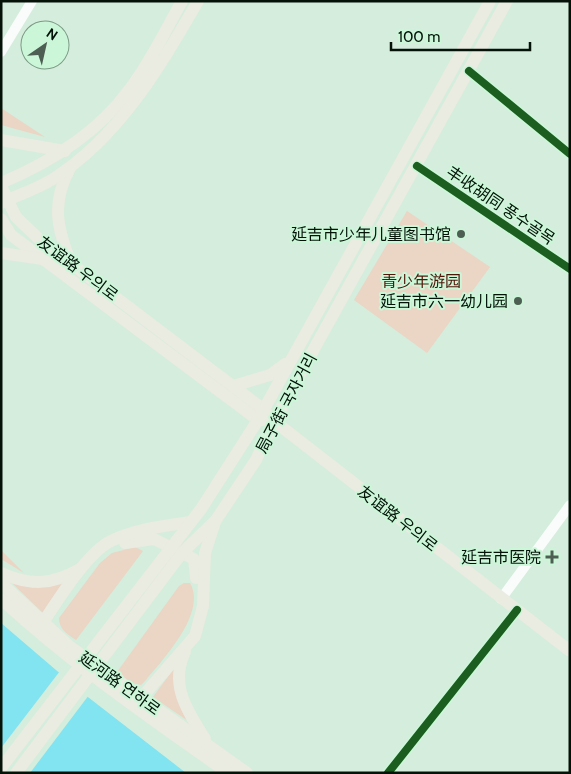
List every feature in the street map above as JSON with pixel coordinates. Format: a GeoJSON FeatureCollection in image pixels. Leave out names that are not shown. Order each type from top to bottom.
{"type":"FeatureCollection","features":[{"type":"Feature","properties":{"kind":"main road"},"geometry":{"type":"LineString","coordinates":[[1,184],[65,151],[120,103],[131,88],[182,1]]}},
{"type":"Feature","properties":{"kind":"main road"},"geometry":{"type":"LineString","coordinates":[[4,201],[51,180],[72,166],[105,135],[137,100],[198,1]]}},
{"type":"Feature","properties":{"kind":"main road","name":"局子街 국자거리"},"geometry":{"type":"LineString","coordinates":[[1,768],[221,480],[293,357],[490,1]]}},
{"type":"Feature","properties":{"kind":"main road","name":"局子街 국자거리"},"geometry":{"type":"LineString","coordinates":[[16,773],[182,553],[216,520],[256,460],[274,421],[507,1]]}},
{"type":"Feature","properties":{"kind":"main road"},"geometry":{"type":"LineString","coordinates":[[1,140],[15,144],[65,151]]}},
{"type":"Feature","properties":{"kind":"main road"},"geometry":{"type":"LineString","coordinates":[[72,166],[60,189],[58,221],[59,232],[72,266]]}},
{"type":"Feature","properties":{"kind":"main road","name":"友谊路 우의로"},"geometry":{"type":"LineString","coordinates":[[1,184],[4,201],[22,225],[72,266],[135,310],[233,386],[260,414]]}},
{"type":"Feature","properties":{"kind":"main road","name":"友谊路 우의로"},"geometry":{"type":"LineString","coordinates":[[1,219],[11,235],[96,300],[260,414],[274,421],[570,651]]}},
{"type":"Feature","properties":{"kind":"main road"},"geometry":{"type":"LineString","coordinates":[[1,253],[45,260]]}},
{"type":"Feature","properties":{"kind":"main road"},"geometry":{"type":"LineString","coordinates":[[233,386],[270,375],[293,357]]}},
{"type":"Feature","properties":{"kind":"main road"},"geometry":{"type":"LineString","coordinates":[[135,702],[196,636],[202,614],[203,563],[216,520]]}},
{"type":"Feature","properties":{"kind":"main road"},"geometry":{"type":"LineString","coordinates":[[42,629],[96,551],[110,541],[142,531],[190,522]]}},
{"type":"Feature","properties":{"kind":"main road"},"geometry":{"type":"LineString","coordinates":[[42,629],[80,580],[107,552],[124,543],[152,539],[160,540],[170,546]]}},
{"type":"Feature","properties":{"kind":"main road"},"geometry":{"type":"LineString","coordinates":[[135,702],[186,634],[195,612],[195,564],[190,556],[182,553]]}},
{"type":"Feature","properties":{"kind":"main road"},"geometry":{"type":"LineString","coordinates":[[1,573],[29,583],[40,583],[58,580],[84,567]]}},
{"type":"Feature","properties":{"kind":"main road","name":"延河路 연하로"},"geometry":{"type":"LineString","coordinates":[[1,583],[42,629]]}},
{"type":"Feature","properties":{"kind":"main road","name":"延河路 연하로"},"geometry":{"type":"LineString","coordinates":[[1,600],[42,629],[228,773]]}},
{"type":"Feature","properties":{"kind":"main road"},"geometry":{"type":"LineString","coordinates":[[188,645],[180,666],[180,691],[187,712],[209,746]]}},
{"type":"Feature","properties":{"kind":"main road","name":"延河路 연하로"},"geometry":{"type":"LineString","coordinates":[[135,702],[209,746],[247,773]]}},
{"type":"Feature","properties":{"kind":"street"},"geometry":{"type":"LineString","coordinates":[[1,52],[32,1]]}},
{"type":"Feature","properties":{"kind":"street"},"geometry":{"type":"LineString","coordinates":[[469,71],[570,154]]}},
{"type":"Feature","properties":{"kind":"street","name":"丰收胡同 풍수골목"},"geometry":{"type":"LineString","coordinates":[[417,166],[570,269]]}},
{"type":"Feature","properties":{"kind":"street"},"geometry":{"type":"LineString","coordinates":[[501,599],[570,505]]}},
{"type":"Feature","properties":{"kind":"street"},"geometry":{"type":"LineString","coordinates":[[388,773],[517,610]]}},
{"type":"Feature","properties":{"kind":"green space"},"geometry":{"type":"Polygon","coordinates":[[[1,108],[45,137],[1,125],[1,108]]]}},
{"type":"Feature","properties":{"kind":"green space","name":"青少年游园"},"geometry":{"type":"Polygon","coordinates":[[[407,211],[490,267],[427,353],[354,300],[407,211]]]}},
{"type":"Feature","properties":{"kind":"green space"},"geometry":{"type":"Polygon","coordinates":[[[135,547],[143,551],[76,640],[70,636],[62,628],[59,618],[100,563],[112,553],[135,547]]]}},
{"type":"Feature","properties":{"kind":"green space"},"geometry":{"type":"Polygon","coordinates":[[[1,550],[24,573],[1,559],[1,550]]]}},
{"type":"Feature","properties":{"kind":"green space"},"geometry":{"type":"Polygon","coordinates":[[[67,581],[44,614],[11,582],[33,588],[67,581]]]}},
{"type":"Feature","properties":{"kind":"green space"},"geometry":{"type":"Polygon","coordinates":[[[184,583],[190,583],[194,595],[193,608],[188,621],[172,648],[146,680],[141,685],[132,683],[117,672],[179,586],[184,583]]]}},
{"type":"Feature","properties":{"kind":"green space"},"geometry":{"type":"Polygon","coordinates":[[[178,663],[188,721],[153,697],[178,663]]]}},
{"type":"Feature","properties":{"kind":"water"},"geometry":{"type":"Polygon","coordinates":[[[1,623],[84,694],[186,773],[1,773],[1,623]]]}},
{"type":"Feature","properties":{"kind":"pier"},"geometry":{"type":"Polygon","coordinates":[[[60,671],[89,695],[30,773],[1,773],[1,748],[60,671]]]}},
{"type":"Feature","properties":{"kind":"cycle path"},"geometry":{"type":"LineString","coordinates":[[469,71],[570,154]]}},
{"type":"Feature","properties":{"kind":"cycle path"},"geometry":{"type":"LineString","coordinates":[[417,166],[570,269]]}},
{"type":"Feature","properties":{"kind":"cycle path"},"geometry":{"type":"LineString","coordinates":[[388,773],[517,610]]}},
{"type":"Feature","properties":{"kind":"place","name":"延吉市少年儿童图书馆"},"geometry":{"type":"Point","coordinates":[461,234]}},
{"type":"Feature","properties":{"kind":"place","name":"延吉市六一幼儿园"},"geometry":{"type":"Point","coordinates":[518,301]}},
{"type":"Feature","properties":{"kind":"place","name":"延吉市医院"},"geometry":{"type":"Point","coordinates":[552,557]}}]}
